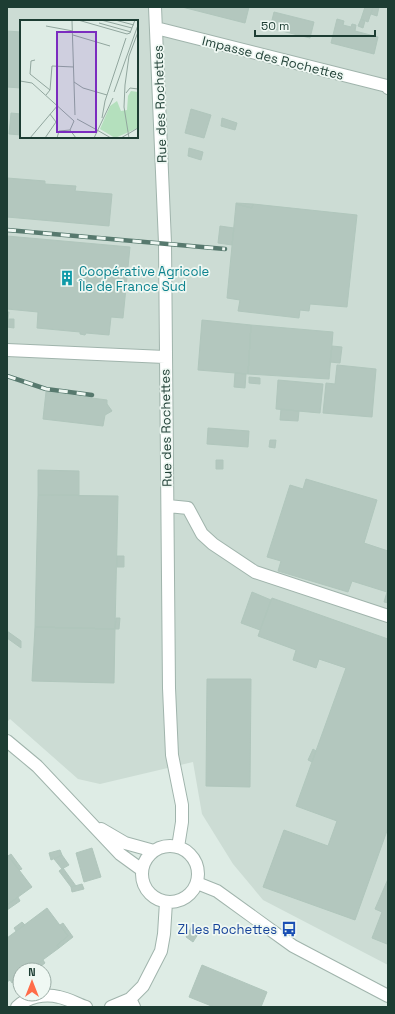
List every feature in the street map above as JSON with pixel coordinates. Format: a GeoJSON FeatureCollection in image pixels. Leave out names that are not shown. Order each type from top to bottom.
{"type":"FeatureCollection","features":[{"type":"Feature","properties":{"kind":"street","name":"Rue des Rochettes"},"geometry":{"type":"LineString","coordinates":[[155,7],[165,243],[169,688],[172,755],[182,806],[182,822],[178,847]]}},
{"type":"Feature","properties":{"kind":"street","name":"Impasse des Rochettes"},"geometry":{"type":"LineString","coordinates":[[156,28],[387,86],[388,88]]}},
{"type":"Feature","properties":{"kind":"street"},"geometry":{"type":"LineString","coordinates":[[7,350],[165,357]]}},
{"type":"Feature","properties":{"kind":"street"},"geometry":{"type":"LineString","coordinates":[[168,506],[188,508],[202,534],[213,544],[255,572],[388,616]]}},
{"type":"Feature","properties":{"kind":"street"},"geometry":{"type":"LineString","coordinates":[[7,742],[37,766],[120,854],[142,870]]}},
{"type":"Feature","properties":{"kind":"street"},"geometry":{"type":"LineString","coordinates":[[89,820],[125,843],[154,851]]}},
{"type":"Feature","properties":{"kind":"street"},"geometry":{"type":"LineString","coordinates":[[162,847],[178,847],[191,856],[196,863],[198,870],[197,883],[191,893],[178,901],[166,902],[154,898],[148,893],[143,882],[142,870],[144,863],[148,856],[162,847]]}},
{"type":"Feature","properties":{"kind":"street"},"geometry":{"type":"LineString","coordinates":[[197,883],[217,891],[293,946],[388,996]]}},
{"type":"Feature","properties":{"kind":"street"},"geometry":{"type":"LineString","coordinates":[[111,1007],[132,1003],[143,986],[161,951],[164,934],[166,902]]}},
{"type":"Feature","properties":{"kind":"street"},"geometry":{"type":"LineString","coordinates":[[17,1007],[33,998],[49,995],[60,997],[86,1007]]}},
{"type":"Feature","properties":{"kind":"shaded area"},"geometry":{"type":"Polygon","coordinates":[[[7,7],[388,7],[388,965],[263,900],[233,864],[202,814],[193,762],[100,784],[78,779],[10,719],[7,722],[7,7]]]}},
{"type":"Feature","properties":{"kind":"building"},"geometry":{"type":"Polygon","coordinates":[[[182,7],[249,7],[245,23],[182,7]]]}},
{"type":"Feature","properties":{"kind":"building"},"geometry":{"type":"Polygon","coordinates":[[[365,7],[373,7],[368,22],[361,19],[365,7]]]}},
{"type":"Feature","properties":{"kind":"building"},"geometry":{"type":"Polygon","coordinates":[[[373,7],[379,7],[377,16],[371,14],[373,7]]]}},
{"type":"Feature","properties":{"kind":"building"},"geometry":{"type":"Polygon","coordinates":[[[274,12],[314,22],[310,38],[270,28],[274,12]]]}},
{"type":"Feature","properties":{"kind":"building"},"geometry":{"type":"Polygon","coordinates":[[[337,19],[344,21],[343,25],[351,27],[352,24],[356,25],[355,31],[378,37],[374,54],[331,43],[337,19]]]}},
{"type":"Feature","properties":{"kind":"building"},"geometry":{"type":"Polygon","coordinates":[[[361,19],[365,21],[363,28],[358,26],[361,19]]]}},
{"type":"Feature","properties":{"kind":"building"},"geometry":{"type":"Polygon","coordinates":[[[7,31],[20,32],[20,88],[7,87],[7,31]]]}},
{"type":"Feature","properties":{"kind":"building"},"geometry":{"type":"Polygon","coordinates":[[[191,109],[211,115],[204,138],[185,133],[191,109]]]}},
{"type":"Feature","properties":{"kind":"building"},"geometry":{"type":"Polygon","coordinates":[[[11,113],[20,114],[20,135],[9,134],[11,113]]]}},
{"type":"Feature","properties":{"kind":"building"},"geometry":{"type":"Polygon","coordinates":[[[222,118],[237,123],[235,130],[221,126],[222,118]]]}},
{"type":"Feature","properties":{"kind":"building"},"geometry":{"type":"Polygon","coordinates":[[[189,148],[203,152],[201,160],[188,156],[189,148]]]}},
{"type":"Feature","properties":{"kind":"building"},"geometry":{"type":"Polygon","coordinates":[[[7,178],[45,181],[45,184],[76,186],[75,191],[112,194],[109,226],[7,217],[7,178]]]}},
{"type":"Feature","properties":{"kind":"building"},"geometry":{"type":"Polygon","coordinates":[[[236,203],[253,204],[252,208],[236,203]]]}},
{"type":"Feature","properties":{"kind":"building"},"geometry":{"type":"Polygon","coordinates":[[[236,204],[252,208],[253,204],[357,215],[347,307],[310,304],[309,311],[300,310],[299,318],[238,311],[240,300],[227,298],[236,204]]]}},
{"type":"Feature","properties":{"kind":"building"},"geometry":{"type":"Polygon","coordinates":[[[220,226],[234,228],[232,245],[218,243],[220,226]]]}},
{"type":"Feature","properties":{"kind":"building","name":"Coopérative Agricole Île de France Sud"},"geometry":{"type":"Polygon","coordinates":[[[7,236],[130,247],[123,318],[111,317],[109,335],[86,333],[85,335],[80,334],[80,332],[37,328],[38,312],[7,309],[7,236]]]}},
{"type":"Feature","properties":{"kind":"building"},"geometry":{"type":"Polygon","coordinates":[[[7,312],[9,312],[8,319],[14,319],[14,328],[7,327],[7,312]]]}},
{"type":"Feature","properties":{"kind":"building"},"geometry":{"type":"Polygon","coordinates":[[[202,320],[251,325],[248,374],[198,370],[202,320]]]}},
{"type":"Feature","properties":{"kind":"building"},"geometry":{"type":"Polygon","coordinates":[[[251,325],[333,332],[329,379],[248,374],[251,325]]]}},
{"type":"Feature","properties":{"kind":"building"},"geometry":{"type":"Polygon","coordinates":[[[332,346],[342,347],[340,363],[330,362],[332,346]]]}},
{"type":"Feature","properties":{"kind":"building"},"geometry":{"type":"Polygon","coordinates":[[[337,365],[376,369],[372,417],[323,413],[326,383],[335,384],[337,365]]]}},
{"type":"Feature","properties":{"kind":"building"},"geometry":{"type":"Polygon","coordinates":[[[235,373],[246,374],[245,388],[234,387],[235,373]]]}},
{"type":"Feature","properties":{"kind":"building"},"geometry":{"type":"Polygon","coordinates":[[[249,377],[260,378],[260,384],[249,383],[249,377]]]}},
{"type":"Feature","properties":{"kind":"building"},"geometry":{"type":"Polygon","coordinates":[[[278,380],[323,384],[320,413],[276,409],[278,380]]]}},
{"type":"Feature","properties":{"kind":"building"},"geometry":{"type":"Polygon","coordinates":[[[46,392],[107,400],[107,404],[112,411],[105,415],[103,426],[43,419],[46,392]]]}},
{"type":"Feature","properties":{"kind":"building"},"geometry":{"type":"Polygon","coordinates":[[[281,409],[299,411],[298,421],[280,420],[281,409]]]}},
{"type":"Feature","properties":{"kind":"building"},"geometry":{"type":"Polygon","coordinates":[[[208,428],[249,431],[248,447],[207,444],[208,428]]]}},
{"type":"Feature","properties":{"kind":"building"},"geometry":{"type":"Polygon","coordinates":[[[270,440],[276,440],[275,448],[269,447],[270,440]]]}},
{"type":"Feature","properties":{"kind":"building"},"geometry":{"type":"Polygon","coordinates":[[[216,460],[223,460],[223,469],[216,469],[216,460]]]}},
{"type":"Feature","properties":{"kind":"building"},"geometry":{"type":"Polygon","coordinates":[[[38,470],[79,471],[79,495],[38,495],[38,470]]]}},
{"type":"Feature","properties":{"kind":"building"},"geometry":{"type":"Polygon","coordinates":[[[306,479],[377,500],[364,543],[388,551],[388,603],[384,602],[387,592],[352,581],[348,592],[278,571],[281,561],[267,557],[290,485],[303,489],[306,479]]]}},
{"type":"Feature","properties":{"kind":"building"},"geometry":{"type":"Polygon","coordinates":[[[38,495],[118,496],[115,629],[35,627],[38,495]]]}},
{"type":"Feature","properties":{"kind":"building"},"geometry":{"type":"Polygon","coordinates":[[[117,556],[124,556],[124,567],[117,567],[117,556]]]}},
{"type":"Feature","properties":{"kind":"building"},"geometry":{"type":"Polygon","coordinates":[[[252,592],[271,600],[260,630],[241,623],[252,592]]]}},
{"type":"Feature","properties":{"kind":"building"},"geometry":{"type":"Polygon","coordinates":[[[272,598],[388,639],[388,828],[355,920],[263,887],[284,830],[328,846],[337,821],[296,806],[346,668],[319,659],[316,668],[293,660],[296,650],[258,636],[272,598]]]}},
{"type":"Feature","properties":{"kind":"building"},"geometry":{"type":"Polygon","coordinates":[[[116,618],[120,618],[119,629],[115,629],[116,618]]]}},
{"type":"Feature","properties":{"kind":"building"},"geometry":{"type":"Polygon","coordinates":[[[35,627],[115,629],[114,683],[32,681],[35,627]]]}},
{"type":"Feature","properties":{"kind":"building"},"geometry":{"type":"Polygon","coordinates":[[[7,631],[21,641],[21,648],[7,638],[7,631]]]}},
{"type":"Feature","properties":{"kind":"building"},"geometry":{"type":"Polygon","coordinates":[[[207,679],[251,679],[250,787],[206,786],[207,679]]]}},
{"type":"Feature","properties":{"kind":"building"},"geometry":{"type":"Polygon","coordinates":[[[313,749],[316,751],[312,762],[308,760],[313,749]]]}},
{"type":"Feature","properties":{"kind":"building"},"geometry":{"type":"Polygon","coordinates":[[[92,848],[101,877],[84,882],[76,853],[92,848]]]}},
{"type":"Feature","properties":{"kind":"building"},"geometry":{"type":"Polygon","coordinates":[[[60,850],[62,855],[51,860],[49,853],[60,850]]]}},
{"type":"Feature","properties":{"kind":"building"},"geometry":{"type":"Polygon","coordinates":[[[7,854],[32,887],[7,905],[7,854]]]}},
{"type":"Feature","properties":{"kind":"building"},"geometry":{"type":"Polygon","coordinates":[[[11,854],[22,869],[19,870],[8,856],[11,854]]]}},
{"type":"Feature","properties":{"kind":"building"},"geometry":{"type":"Polygon","coordinates":[[[62,855],[69,865],[62,869],[54,859],[62,855]]]}},
{"type":"Feature","properties":{"kind":"building"},"geometry":{"type":"Polygon","coordinates":[[[63,868],[76,886],[71,887],[59,871],[63,868]]]}},
{"type":"Feature","properties":{"kind":"building"},"geometry":{"type":"Polygon","coordinates":[[[388,879],[387,944],[372,938],[382,912],[375,909],[388,879]]]}},
{"type":"Feature","properties":{"kind":"building"},"geometry":{"type":"Polygon","coordinates":[[[82,884],[84,889],[72,892],[71,887],[82,884]]]}},
{"type":"Feature","properties":{"kind":"building"},"geometry":{"type":"Polygon","coordinates":[[[18,897],[20,901],[7,910],[7,905],[18,897]]]}},
{"type":"Feature","properties":{"kind":"building"},"geometry":{"type":"Polygon","coordinates":[[[47,908],[68,936],[57,945],[59,948],[40,962],[12,962],[12,983],[10,980],[7,982],[7,938],[47,908]]]}},
{"type":"Feature","properties":{"kind":"building"},"geometry":{"type":"Polygon","coordinates":[[[22,922],[25,925],[16,931],[14,928],[22,922]]]}},
{"type":"Feature","properties":{"kind":"building"},"geometry":{"type":"Polygon","coordinates":[[[63,923],[73,937],[59,948],[57,945],[68,936],[60,925],[63,923]]]}},
{"type":"Feature","properties":{"kind":"building"},"geometry":{"type":"Polygon","coordinates":[[[192,926],[200,931],[193,942],[186,937],[192,926]]]}},
{"type":"Feature","properties":{"kind":"building"},"geometry":{"type":"Polygon","coordinates":[[[202,965],[267,992],[261,1007],[214,1007],[189,997],[202,965]]]}},
{"type":"Feature","properties":{"kind":"railway"},"geometry":{"type":"LineString","coordinates":[[7,230],[225,249]]}},
{"type":"Feature","properties":{"kind":"railway"},"geometry":{"type":"LineString","coordinates":[[7,376],[46,389],[92,395]]}},
{"type":"Feature","properties":{"kind":"place","name":"Coopérative Agricole Île de France Sud"},"geometry":{"type":"Point","coordinates":[67,278]}},
{"type":"Feature","properties":{"kind":"place","name":"ZI les Rochettes"},"geometry":{"type":"Point","coordinates":[289,929]}}]}
